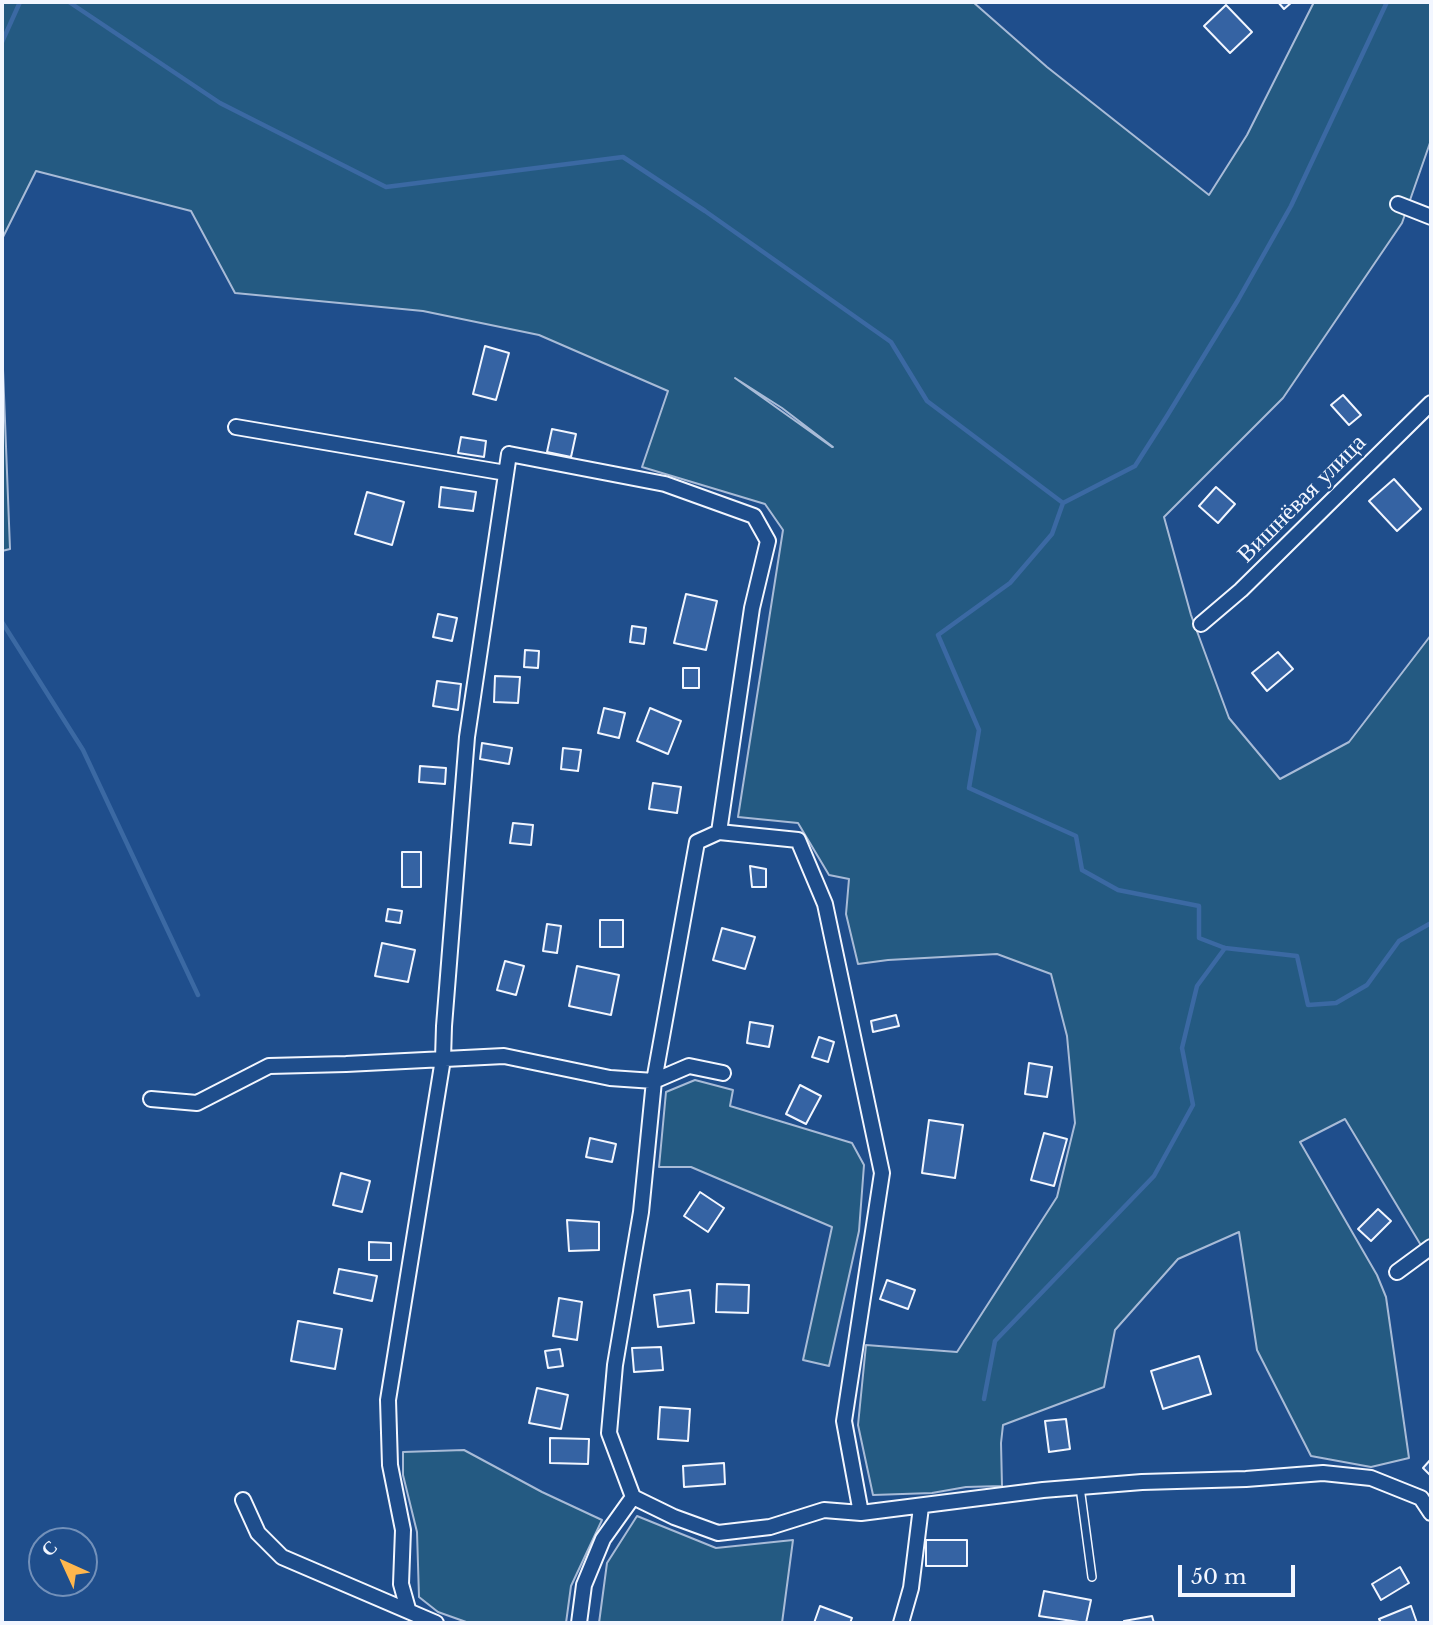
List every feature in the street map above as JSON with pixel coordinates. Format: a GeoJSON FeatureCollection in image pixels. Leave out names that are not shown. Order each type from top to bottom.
{"type":"FeatureCollection","features":[{"type":"Feature","properties":{"kind":"street"},"geometry":{"type":"LineString","coordinates":[[1398,204],[1431,217]]}},
{"type":"Feature","properties":{"kind":"street","name":"Вишнёвая улица"},"geometry":{"type":"LineString","coordinates":[[1201,624],[1241,590],[1431,402]]}},
{"type":"Feature","properties":{"kind":"street"},"geometry":{"type":"LineString","coordinates":[[236,427],[506,473]]}},
{"type":"Feature","properties":{"kind":"street"},"geometry":{"type":"LineString","coordinates":[[408,1609],[401,1584],[402,1531],[390,1465],[388,1399],[443,1059],[467,737],[509,454],[665,484],[754,516],[768,541],[752,608],[719,832]]}},
{"type":"Feature","properties":{"kind":"street"},"geometry":{"type":"LineString","coordinates":[[861,1514],[844,1421],[883,1173],[825,904],[798,840],[719,832],[697,842],[654,1081],[641,1212],[615,1365],[609,1433],[633,1497],[718,1534],[770,1527],[824,1510],[861,1514],[1080,1487],[1322,1473],[1371,1478],[1421,1498],[1431,1513]]}},
{"type":"Feature","properties":{"kind":"street"},"geometry":{"type":"LineString","coordinates":[[151,1099],[197,1103],[269,1066],[346,1065],[504,1056],[610,1078],[654,1081],[689,1066],[723,1073]]}},
{"type":"Feature","properties":{"kind":"street"},"geometry":{"type":"LineString","coordinates":[[1397,1272],[1431,1247]]}},
{"type":"Feature","properties":{"kind":"street"},"geometry":{"type":"LineString","coordinates":[[579,1623],[584,1585],[603,1539],[633,1497]]}},
{"type":"Feature","properties":{"kind":"street"},"geometry":{"type":"LineString","coordinates":[[243,1500],[258,1534],[282,1557],[436,1623]]}},
{"type":"Feature","properties":{"kind":"street"},"geometry":{"type":"LineString","coordinates":[[901,1623],[911,1588],[921,1507]]}},
{"type":"Feature","properties":{"kind":"lane"},"geometry":{"type":"LineString","coordinates":[[1080,1487],[1092,1577]]}},
{"type":"Feature","properties":{"kind":"shaded area"},"geometry":{"type":"Polygon","coordinates":[[[2,2],[973,2],[1047,67],[1209,195],[1247,135],[1314,2],[1431,2],[1431,140],[1402,223],[1283,398],[1164,517],[1191,615],[1229,718],[1280,779],[1349,742],[1431,635],[1431,1239],[1422,1247],[1345,1119],[1300,1142],[1377,1275],[1386,1297],[1409,1458],[1371,1467],[1311,1456],[1257,1350],[1239,1232],[1178,1259],[1115,1330],[1104,1387],[1003,1425],[1002,1486],[966,1487],[932,1493],[873,1495],[858,1425],[866,1345],[957,1352],[1057,1197],[1075,1123],[1067,1036],[1051,974],[997,954],[858,964],[846,914],[849,879],[829,875],[798,823],[738,817],[783,530],[765,504],[642,467],[668,391],[539,335],[423,311],[235,293],[191,211],[36,171],[2,239],[2,2]],[[735,378],[833,447],[782,408],[735,378]]]}},
{"type":"Feature","properties":{"kind":"shaded area"},"geometry":{"type":"Polygon","coordinates":[[[2,344],[10,549],[2,551],[2,344]]]}},
{"type":"Feature","properties":{"kind":"shaded area"},"geometry":{"type":"Polygon","coordinates":[[[695,1080],[733,1090],[730,1106],[852,1143],[864,1165],[859,1231],[829,1366],[803,1360],[832,1227],[691,1167],[659,1167],[666,1092],[695,1080]]]}},
{"type":"Feature","properties":{"kind":"shaded area"},"geometry":{"type":"Polygon","coordinates":[[[464,1450],[542,1492],[602,1520],[571,1586],[566,1623],[469,1623],[438,1612],[419,1597],[417,1532],[403,1475],[403,1452],[464,1450]]]}},
{"type":"Feature","properties":{"kind":"shaded area"},"geometry":{"type":"Polygon","coordinates":[[[637,1516],[716,1548],[793,1540],[782,1623],[599,1623],[607,1563],[637,1516]]]}},
{"type":"Feature","properties":{"kind":"building"},"geometry":{"type":"Polygon","coordinates":[[[1278,2],[1292,2],[1284,9],[1278,2]]]}},
{"type":"Feature","properties":{"kind":"building"},"geometry":{"type":"Polygon","coordinates":[[[1226,5],[1252,32],[1230,53],[1204,26],[1226,5]]]}},
{"type":"Feature","properties":{"kind":"building"},"geometry":{"type":"Polygon","coordinates":[[[485,346],[509,353],[496,400],[473,394],[485,346]]]}},
{"type":"Feature","properties":{"kind":"building"},"geometry":{"type":"Polygon","coordinates":[[[1343,395],[1361,415],[1349,425],[1331,405],[1343,395]]]}},
{"type":"Feature","properties":{"kind":"building"},"geometry":{"type":"Polygon","coordinates":[[[552,429],[576,434],[571,457],[547,452],[552,429]]]}},
{"type":"Feature","properties":{"kind":"building"},"geometry":{"type":"Polygon","coordinates":[[[461,437],[486,441],[484,457],[458,453],[461,437]]]}},
{"type":"Feature","properties":{"kind":"building"},"geometry":{"type":"Polygon","coordinates":[[[1394,479],[1421,509],[1397,531],[1369,501],[1394,479]]]}},
{"type":"Feature","properties":{"kind":"building"},"geometry":{"type":"Polygon","coordinates":[[[441,487],[476,492],[473,511],[439,507],[441,487]]]}},
{"type":"Feature","properties":{"kind":"building"},"geometry":{"type":"Polygon","coordinates":[[[1216,487],[1235,504],[1218,523],[1199,506],[1216,487]]]}},
{"type":"Feature","properties":{"kind":"building"},"geometry":{"type":"Polygon","coordinates":[[[367,492],[404,502],[392,545],[355,534],[367,492]]]}},
{"type":"Feature","properties":{"kind":"building"},"geometry":{"type":"Polygon","coordinates":[[[686,594],[717,601],[706,650],[674,643],[686,594]]]}},
{"type":"Feature","properties":{"kind":"building"},"geometry":{"type":"Polygon","coordinates":[[[438,614],[457,618],[452,641],[433,637],[438,614]]]}},
{"type":"Feature","properties":{"kind":"building"},"geometry":{"type":"Polygon","coordinates":[[[632,626],[646,628],[644,644],[630,642],[632,626]]]}},
{"type":"Feature","properties":{"kind":"building"},"geometry":{"type":"Polygon","coordinates":[[[525,650],[539,651],[538,668],[524,667],[525,650]]]}},
{"type":"Feature","properties":{"kind":"building"},"geometry":{"type":"Polygon","coordinates":[[[1278,652],[1293,669],[1267,691],[1252,673],[1278,652]]]}},
{"type":"Feature","properties":{"kind":"building"},"geometry":{"type":"Polygon","coordinates":[[[683,668],[699,668],[699,688],[683,688],[683,668]]]}},
{"type":"Feature","properties":{"kind":"building"},"geometry":{"type":"Polygon","coordinates":[[[495,676],[520,677],[518,703],[494,702],[495,676]]]}},
{"type":"Feature","properties":{"kind":"building"},"geometry":{"type":"Polygon","coordinates":[[[437,681],[461,684],[458,710],[433,706],[437,681]]]}},
{"type":"Feature","properties":{"kind":"building"},"geometry":{"type":"Polygon","coordinates":[[[604,708],[625,713],[619,738],[598,733],[604,708]]]}},
{"type":"Feature","properties":{"kind":"building"},"geometry":{"type":"Polygon","coordinates":[[[650,708],[681,721],[668,754],[637,741],[650,708]]]}},
{"type":"Feature","properties":{"kind":"building"},"geometry":{"type":"Polygon","coordinates":[[[482,743],[512,748],[509,764],[480,759],[482,743]]]}},
{"type":"Feature","properties":{"kind":"building"},"geometry":{"type":"Polygon","coordinates":[[[563,748],[581,750],[578,771],[561,769],[563,748]]]}},
{"type":"Feature","properties":{"kind":"building"},"geometry":{"type":"Polygon","coordinates":[[[420,766],[446,768],[445,784],[419,782],[420,766]]]}},
{"type":"Feature","properties":{"kind":"building"},"geometry":{"type":"Polygon","coordinates":[[[653,783],[681,787],[677,813],[649,809],[653,783]]]}},
{"type":"Feature","properties":{"kind":"building"},"geometry":{"type":"Polygon","coordinates":[[[513,823],[533,825],[531,845],[510,843],[513,823]]]}},
{"type":"Feature","properties":{"kind":"building"},"geometry":{"type":"Polygon","coordinates":[[[402,852],[421,852],[421,887],[402,887],[402,852]]]}},
{"type":"Feature","properties":{"kind":"building"},"geometry":{"type":"Polygon","coordinates":[[[750,866],[766,869],[766,887],[752,887],[750,866]]]}},
{"type":"Feature","properties":{"kind":"building"},"geometry":{"type":"Polygon","coordinates":[[[388,909],[402,911],[400,923],[386,921],[388,909]]]}},
{"type":"Feature","properties":{"kind":"building"},"geometry":{"type":"Polygon","coordinates":[[[600,920],[623,920],[623,947],[600,947],[600,920]]]}},
{"type":"Feature","properties":{"kind":"building"},"geometry":{"type":"Polygon","coordinates":[[[547,924],[561,926],[557,953],[543,951],[547,924]]]}},
{"type":"Feature","properties":{"kind":"building"},"geometry":{"type":"Polygon","coordinates":[[[722,928],[755,937],[745,969],[713,960],[722,928]]]}},
{"type":"Feature","properties":{"kind":"building"},"geometry":{"type":"Polygon","coordinates":[[[382,943],[415,950],[408,982],[375,976],[382,943]]]}},
{"type":"Feature","properties":{"kind":"building"},"geometry":{"type":"Polygon","coordinates":[[[505,961],[524,966],[516,995],[497,990],[505,961]]]}},
{"type":"Feature","properties":{"kind":"building"},"geometry":{"type":"Polygon","coordinates":[[[577,966],[619,975],[611,1015],[569,1006],[577,966]]]}},
{"type":"Feature","properties":{"kind":"building"},"geometry":{"type":"Polygon","coordinates":[[[896,1015],[899,1026],[873,1032],[871,1021],[896,1015]]]}},
{"type":"Feature","properties":{"kind":"building"},"geometry":{"type":"Polygon","coordinates":[[[750,1022],[773,1026],[769,1047],[747,1043],[750,1022]]]}},
{"type":"Feature","properties":{"kind":"building"},"geometry":{"type":"Polygon","coordinates":[[[819,1037],[834,1042],[828,1062],[812,1057],[819,1037]]]}},
{"type":"Feature","properties":{"kind":"building"},"geometry":{"type":"Polygon","coordinates":[[[1029,1063],[1052,1067],[1047,1097],[1025,1094],[1029,1063]]]}},
{"type":"Feature","properties":{"kind":"building"},"geometry":{"type":"Polygon","coordinates":[[[800,1085],[821,1096],[806,1124],[786,1114],[800,1085]]]}},
{"type":"Feature","properties":{"kind":"building"},"geometry":{"type":"Polygon","coordinates":[[[929,1120],[963,1125],[955,1178],[922,1173],[929,1120]]]}},
{"type":"Feature","properties":{"kind":"building"},"geometry":{"type":"Polygon","coordinates":[[[1044,1133],[1067,1139],[1054,1186],[1031,1180],[1044,1133]]]}},
{"type":"Feature","properties":{"kind":"building"},"geometry":{"type":"Polygon","coordinates":[[[590,1138],[616,1144],[612,1162],[586,1157],[590,1138]]]}},
{"type":"Feature","properties":{"kind":"building"},"geometry":{"type":"Polygon","coordinates":[[[341,1173],[370,1181],[362,1212],[333,1205],[341,1173]]]}},
{"type":"Feature","properties":{"kind":"building"},"geometry":{"type":"Polygon","coordinates":[[[700,1192],[724,1208],[708,1232],[684,1216],[700,1192]]]}},
{"type":"Feature","properties":{"kind":"building"},"geometry":{"type":"Polygon","coordinates":[[[1378,1209],[1391,1221],[1371,1241],[1358,1229],[1378,1209]]]}},
{"type":"Feature","properties":{"kind":"building"},"geometry":{"type":"Polygon","coordinates":[[[567,1220],[599,1222],[599,1250],[569,1251],[567,1220]]]}},
{"type":"Feature","properties":{"kind":"building"},"geometry":{"type":"Polygon","coordinates":[[[369,1242],[391,1243],[391,1260],[369,1260],[369,1242]]]}},
{"type":"Feature","properties":{"kind":"building"},"geometry":{"type":"Polygon","coordinates":[[[339,1269],[377,1276],[372,1301],[334,1293],[339,1269]]]}},
{"type":"Feature","properties":{"kind":"building"},"geometry":{"type":"Polygon","coordinates":[[[887,1280],[915,1290],[908,1309],[880,1299],[887,1280]]]}},
{"type":"Feature","properties":{"kind":"building"},"geometry":{"type":"Polygon","coordinates":[[[717,1284],[749,1285],[748,1313],[716,1312],[717,1284]]]}},
{"type":"Feature","properties":{"kind":"building"},"geometry":{"type":"Polygon","coordinates":[[[690,1290],[694,1323],[658,1327],[654,1295],[690,1290]]]}},
{"type":"Feature","properties":{"kind":"building"},"geometry":{"type":"Polygon","coordinates":[[[559,1298],[582,1302],[577,1340],[553,1336],[559,1298]]]}},
{"type":"Feature","properties":{"kind":"building"},"geometry":{"type":"Polygon","coordinates":[[[298,1321],[342,1329],[335,1369],[291,1361],[298,1321]]]}},
{"type":"Feature","properties":{"kind":"building"},"geometry":{"type":"Polygon","coordinates":[[[661,1347],[663,1370],[634,1372],[632,1348],[661,1347]]]}},
{"type":"Feature","properties":{"kind":"building"},"geometry":{"type":"Polygon","coordinates":[[[560,1349],[563,1366],[548,1368],[545,1351],[560,1349]]]}},
{"type":"Feature","properties":{"kind":"building"},"geometry":{"type":"Polygon","coordinates":[[[1199,1356],[1211,1394],[1163,1409],[1151,1371],[1199,1356]]]}},
{"type":"Feature","properties":{"kind":"building"},"geometry":{"type":"Polygon","coordinates":[[[537,1388],[568,1395],[561,1429],[529,1423],[537,1388]]]}},
{"type":"Feature","properties":{"kind":"building"},"geometry":{"type":"Polygon","coordinates":[[[660,1407],[690,1409],[688,1441],[658,1439],[660,1407]]]}},
{"type":"Feature","properties":{"kind":"building"},"geometry":{"type":"Polygon","coordinates":[[[1066,1419],[1070,1449],[1049,1452],[1045,1421],[1066,1419]]]}},
{"type":"Feature","properties":{"kind":"building"},"geometry":{"type":"Polygon","coordinates":[[[550,1438],[589,1439],[588,1464],[550,1463],[550,1438]]]}},
{"type":"Feature","properties":{"kind":"building"},"geometry":{"type":"Polygon","coordinates":[[[1431,1459],[1431,1476],[1423,1468],[1431,1459]]]}},
{"type":"Feature","properties":{"kind":"building"},"geometry":{"type":"Polygon","coordinates":[[[724,1463],[725,1484],[684,1487],[683,1466],[724,1463]]]}},
{"type":"Feature","properties":{"kind":"building"},"geometry":{"type":"Polygon","coordinates":[[[926,1540],[967,1540],[967,1566],[926,1566],[926,1540]]]}},
{"type":"Feature","properties":{"kind":"building"},"geometry":{"type":"Polygon","coordinates":[[[1400,1567],[1409,1583],[1381,1600],[1372,1584],[1400,1567]]]}},
{"type":"Feature","properties":{"kind":"building"},"geometry":{"type":"Polygon","coordinates":[[[1044,1591],[1091,1600],[1086,1623],[1039,1616],[1044,1591]]]}},
{"type":"Feature","properties":{"kind":"building"},"geometry":{"type":"Polygon","coordinates":[[[820,1606],[852,1618],[850,1623],[814,1623],[820,1606]]]}},
{"type":"Feature","properties":{"kind":"building"},"geometry":{"type":"Polygon","coordinates":[[[1411,1606],[1417,1623],[1381,1623],[1379,1619],[1411,1606]]]}},
{"type":"Feature","properties":{"kind":"building"},"geometry":{"type":"Polygon","coordinates":[[[1152,1616],[1154,1623],[1124,1621],[1152,1616]]]}},
{"type":"Feature","properties":{"kind":"waterway"},"geometry":{"type":"LineString","coordinates":[[2,42],[20,2]]}},
{"type":"Feature","properties":{"kind":"waterway"},"geometry":{"type":"LineString","coordinates":[[69,2],[220,103],[386,187],[623,157],[705,211],[891,342],[927,401],[1063,503],[1052,534],[1010,583],[938,635],[979,730],[969,788],[1076,836],[1082,870],[1118,890],[1199,906],[1199,938],[1225,948],[1297,956],[1308,1005],[1336,1003],[1367,985],[1399,941],[1431,923]]}},
{"type":"Feature","properties":{"kind":"waterway"},"geometry":{"type":"LineString","coordinates":[[1063,503],[1135,466],[1238,300],[1291,206],[1387,2]]}},
{"type":"Feature","properties":{"kind":"waterway"},"geometry":{"type":"LineString","coordinates":[[2,622],[83,750],[198,995]]}},
{"type":"Feature","properties":{"kind":"waterway"},"geometry":{"type":"LineString","coordinates":[[984,1399],[995,1341],[1154,1176],[1193,1105],[1182,1048],[1197,986],[1225,948]]}}]}
